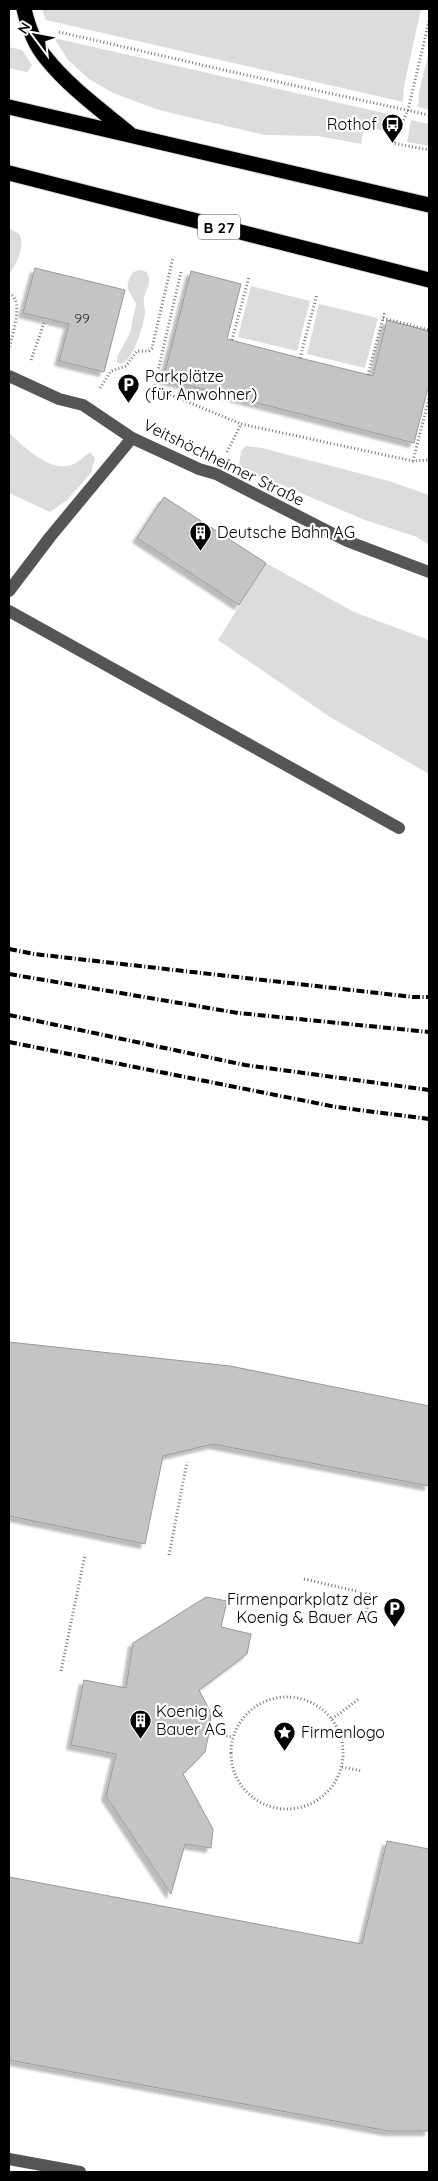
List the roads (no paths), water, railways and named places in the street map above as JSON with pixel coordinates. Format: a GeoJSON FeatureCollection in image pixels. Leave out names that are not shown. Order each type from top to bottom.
{"type":"FeatureCollection","features":[{"type":"Feature","properties":{"kind":"highway"},"geometry":{"type":"LineString","coordinates":[[24,9],[29,29],[45,58],[90,102],[136,138]]}},
{"type":"Feature","properties":{"kind":"highway"},"geometry":{"type":"LineString","coordinates":[[9,106],[136,138],[429,205]]}},
{"type":"Feature","properties":{"kind":"highway","name":"B 27"},"geometry":{"type":"LineString","coordinates":[[9,173],[429,280]]}},
{"type":"Feature","properties":{"kind":"street","name":"Veitshöchheimer Straße"},"geometry":{"type":"LineString","coordinates":[[9,376],[59,399],[83,405],[132,438],[199,469],[216,474],[347,541],[429,572]]}},
{"type":"Feature","properties":{"kind":"street"},"geometry":{"type":"LineString","coordinates":[[9,591],[132,438]]}},
{"type":"Feature","properties":{"kind":"street"},"geometry":{"type":"LineString","coordinates":[[9,611],[399,828]]}},
{"type":"Feature","properties":{"kind":"street"},"geometry":{"type":"LineString","coordinates":[[9,2160],[80,2172]]}},
{"type":"Feature","properties":{"kind":"railway"},"geometry":{"type":"LineString","coordinates":[[9,949],[34,954],[413,997],[429,997]]}},
{"type":"Feature","properties":{"kind":"railway"},"geometry":{"type":"LineString","coordinates":[[9,974],[238,1013],[429,1032]]}},
{"type":"Feature","properties":{"kind":"railway"},"geometry":{"type":"LineString","coordinates":[[9,1015],[245,1065],[429,1090]]}},
{"type":"Feature","properties":{"kind":"railway"},"geometry":{"type":"LineString","coordinates":[[9,1042],[336,1107],[429,1119]]}},
{"type":"Feature","properties":{"kind":"place","name":"Rothof"},"geometry":{"type":"Point","coordinates":[393,143]}},
{"type":"Feature","properties":{"kind":"place","name":"Parkplätze (für Anwohner)"},"geometry":{"type":"Point","coordinates":[129,404]}},
{"type":"Feature","properties":{"kind":"place","name":"Deutsche Bahn AG"},"geometry":{"type":"Point","coordinates":[201,551]}},
{"type":"Feature","properties":{"kind":"place","name":"Firmenparkplatz der Koenig & Bauer AG"},"geometry":{"type":"Point","coordinates":[394,1627]}},
{"type":"Feature","properties":{"kind":"place","name":"Koenig & Bauer AG"},"geometry":{"type":"Point","coordinates":[140,1739]}},
{"type":"Feature","properties":{"kind":"place","name":"Firmenlogo"},"geometry":{"type":"Point","coordinates":[285,1751]}}]}
